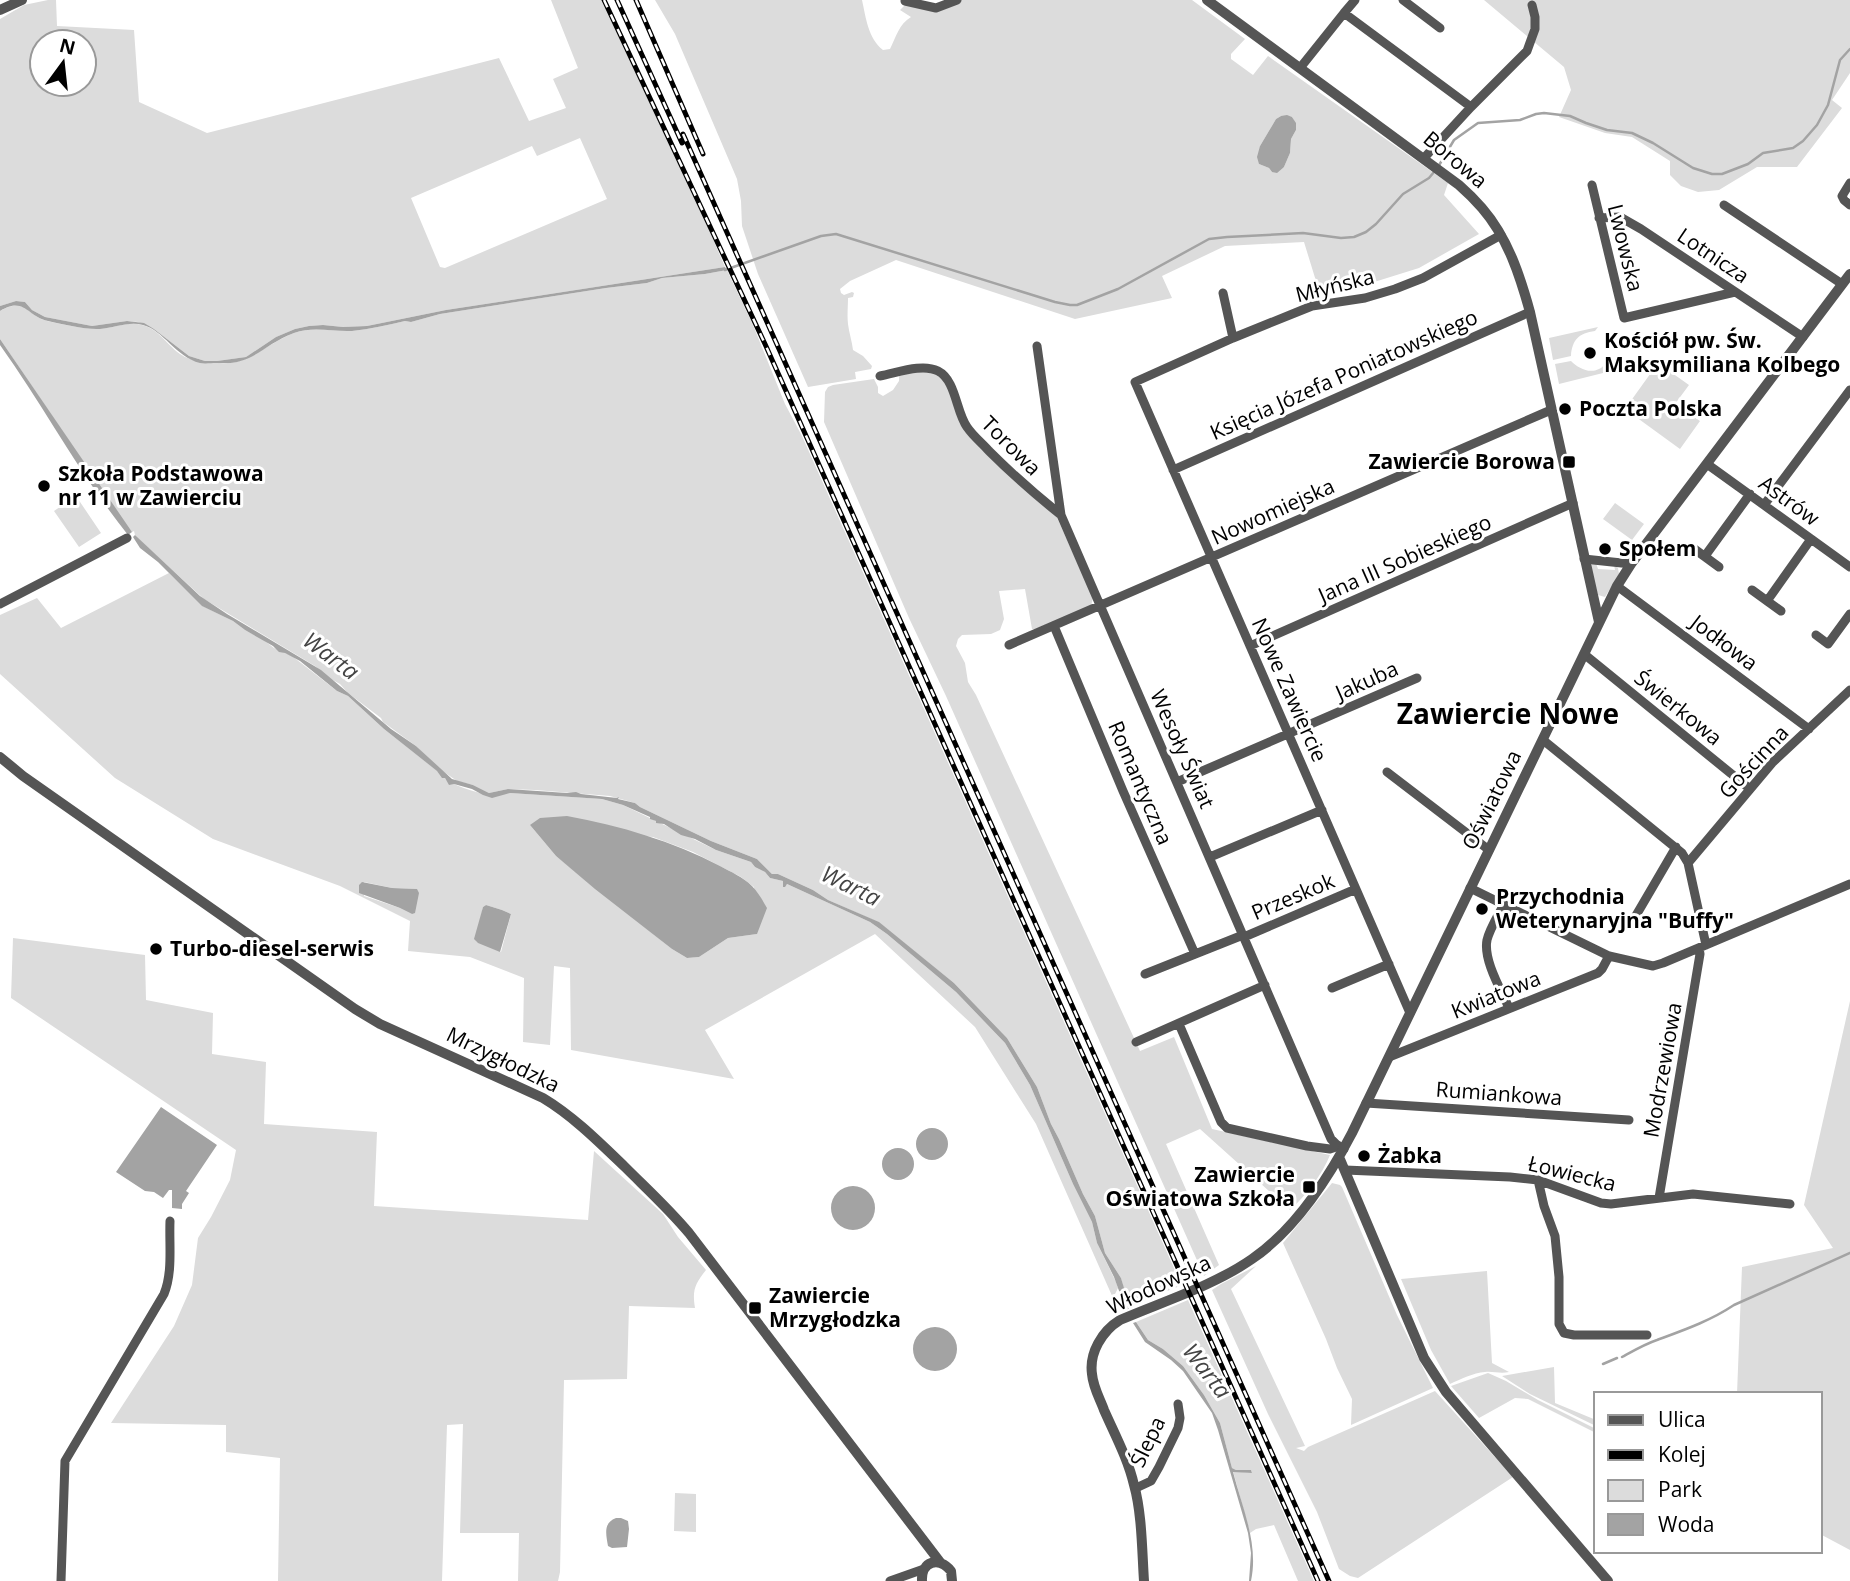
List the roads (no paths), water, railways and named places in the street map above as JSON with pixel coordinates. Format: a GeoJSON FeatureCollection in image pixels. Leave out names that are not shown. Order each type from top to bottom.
{"type":"FeatureCollection","features":[{"type":"Feature","properties":{"kind":"street"},"geometry":{"type":"LineString","coordinates":[[0,10],[22,0]]}},
{"type":"Feature","properties":{"kind":"street"},"geometry":{"type":"LineString","coordinates":[[905,1],[936,8],[957,0]]}},
{"type":"Feature","properties":{"kind":"street","name":"Borowa"},"geometry":{"type":"LineString","coordinates":[[1207,0],[1459,185],[1483,209],[1501,236],[1523,285],[1530,312],[1599,622]]}},
{"type":"Feature","properties":{"kind":"street"},"geometry":{"type":"LineString","coordinates":[[1300,68],[1355,0]]}},
{"type":"Feature","properties":{"kind":"street"},"geometry":{"type":"LineString","coordinates":[[1403,0],[1440,28]]}},
{"type":"Feature","properties":{"kind":"street"},"geometry":{"type":"LineString","coordinates":[[1432,164],[1471,107],[1527,51],[1535,29],[1532,5]]}},
{"type":"Feature","properties":{"kind":"street"},"geometry":{"type":"LineString","coordinates":[[1344,13],[1471,107]]}},
{"type":"Feature","properties":{"kind":"street"},"geometry":{"type":"LineString","coordinates":[[1850,183],[1842,196],[1850,205]]}},
{"type":"Feature","properties":{"kind":"street","name":"Lwowska"},"geometry":{"type":"LineString","coordinates":[[1592,186],[1624,318],[1735,292]]}},
{"type":"Feature","properties":{"kind":"street"},"geometry":{"type":"LineString","coordinates":[[1724,205],[1842,284]]}},
{"type":"Feature","properties":{"kind":"street","name":"Lotnicza"},"geometry":{"type":"LineString","coordinates":[[1599,218],[1620,217],[1641,229],[1802,337]]}},
{"type":"Feature","properties":{"kind":"street","name":"Młyńska"},"geometry":{"type":"LineString","coordinates":[[1135,382],[1312,306],[1365,298],[1423,278],[1501,236]]}},
{"type":"Feature","properties":{"kind":"street","name":"Oświatowa"},"geometry":{"type":"LineString","coordinates":[[1270,1244],[1313,1196],[1366,1103],[1617,586],[1850,274]]}},
{"type":"Feature","properties":{"kind":"street"},"geometry":{"type":"LineString","coordinates":[[1223,293],[1233,338]]}},
{"type":"Feature","properties":{"kind":"street","name":"Księcia Józefa Poniatowskiego"},"geometry":{"type":"LineString","coordinates":[[1173,470],[1530,312]]}},
{"type":"Feature","properties":{"kind":"street","name":"Wesoły Świat"},"geometry":{"type":"LineString","coordinates":[[1037,346],[1061,516],[1331,1139],[1340,1151]]}},
{"type":"Feature","properties":{"kind":"street","name":"Torowa"},"geometry":{"type":"LineString","coordinates":[[880,376],[923,368],[944,375],[949,381],[967,427],[1017,478],[1061,516]]}},
{"type":"Feature","properties":{"kind":"street","name":"Nowe Zawiercie"},"geometry":{"type":"LineString","coordinates":[[1135,382],[1410,1013]]}},
{"type":"Feature","properties":{"kind":"street"},"geometry":{"type":"LineString","coordinates":[[1764,505],[1850,390]]}},
{"type":"Feature","properties":{"kind":"street","name":"Nowomiejska"},"geometry":{"type":"LineString","coordinates":[[1009,645],[1551,410]]}},
{"type":"Feature","properties":{"kind":"street","name":"Astrów"},"geometry":{"type":"LineString","coordinates":[[1707,464],[1850,567]]}},
{"type":"Feature","properties":{"kind":"street"},"geometry":{"type":"LineString","coordinates":[[1705,556],[1750,494]]}},
{"type":"Feature","properties":{"kind":"street","name":"Jana III Sobieskiego"},"geometry":{"type":"LineString","coordinates":[[1250,646],[1573,503]]}},
{"type":"Feature","properties":{"kind":"street"},"geometry":{"type":"LineString","coordinates":[[0,604],[127,538]]}},
{"type":"Feature","properties":{"kind":"street"},"geometry":{"type":"LineString","coordinates":[[1766,601],[1811,539]]}},
{"type":"Feature","properties":{"kind":"street"},"geometry":{"type":"LineString","coordinates":[[1693,548],[1719,566]]}},
{"type":"Feature","properties":{"kind":"street"},"geometry":{"type":"LineString","coordinates":[[1584,559],[1631,564]]}},
{"type":"Feature","properties":{"kind":"street","name":"Jodłowa"},"geometry":{"type":"LineString","coordinates":[[1617,586],[1809,729]]}},
{"type":"Feature","properties":{"kind":"street"},"geometry":{"type":"LineString","coordinates":[[1752,590],[1781,611]]}},
{"type":"Feature","properties":{"kind":"street"},"geometry":{"type":"LineString","coordinates":[[1816,635],[1828,644],[1850,614]]}},
{"type":"Feature","properties":{"kind":"street","name":"Romantyczna"},"geometry":{"type":"LineString","coordinates":[[1054,626],[1195,954]]}},
{"type":"Feature","properties":{"kind":"street","name":"Świerkowa"},"geometry":{"type":"LineString","coordinates":[[1584,654],[1750,789]]}},
{"type":"Feature","properties":{"kind":"street","name":"Jakuba"},"geometry":{"type":"LineString","coordinates":[[1177,782],[1417,678]]}},
{"type":"Feature","properties":{"kind":"street","name":"Gościnna"},"geometry":{"type":"LineString","coordinates":[[1688,863],[1772,763],[1850,690]]}},
{"type":"Feature","properties":{"kind":"street","name":"Modrzewiowa"},"geometry":{"type":"LineString","coordinates":[[1543,740],[1676,847],[1688,863],[1702,946],[1658,1198]]}},
{"type":"Feature","properties":{"kind":"street","name":"Mrzygłodzka"},"geometry":{"type":"LineString","coordinates":[[0,757],[349,1005],[380,1024],[528,1090],[557,1106],[598,1141],[672,1213],[706,1254],[920,1537],[940,1562],[948,1566],[955,1579]]}},
{"type":"Feature","properties":{"kind":"street"},"geometry":{"type":"LineString","coordinates":[[1387,772],[1489,850]]}},
{"type":"Feature","properties":{"kind":"street"},"geometry":{"type":"LineString","coordinates":[[1210,858],[1322,810]]}},
{"type":"Feature","properties":{"kind":"street"},"geometry":{"type":"LineString","coordinates":[[1631,924],[1676,847]]}},
{"type":"Feature","properties":{"kind":"street"},"geometry":{"type":"LineString","coordinates":[[1470,888],[1609,956],[1657,966],[1850,884]]}},
{"type":"Feature","properties":{"kind":"street","name":"Przeskok"},"geometry":{"type":"LineString","coordinates":[[1145,974],[1356,889]]}},
{"type":"Feature","properties":{"kind":"street"},"geometry":{"type":"LineString","coordinates":[[1504,904],[1488,936],[1486,948],[1509,1008]]}},
{"type":"Feature","properties":{"kind":"street","name":"Kwiatowa"},"geometry":{"type":"LineString","coordinates":[[1389,1057],[1598,973],[1609,956]]}},
{"type":"Feature","properties":{"kind":"street"},"geometry":{"type":"LineString","coordinates":[[1332,988],[1389,964]]}},
{"type":"Feature","properties":{"kind":"street"},"geometry":{"type":"LineString","coordinates":[[1136,1042],[1265,985]]}},
{"type":"Feature","properties":{"kind":"street"},"geometry":{"type":"LineString","coordinates":[[1179,1024],[1221,1122],[1227,1128],[1340,1151],[1345,1170],[1424,1358],[1442,1387],[1608,1581]]}},
{"type":"Feature","properties":{"kind":"street","name":"Rumiankowa"},"geometry":{"type":"LineString","coordinates":[[1366,1103],[1629,1120]]}},
{"type":"Feature","properties":{"kind":"street","name":"Łowiecka"},"geometry":{"type":"LineString","coordinates":[[1345,1170],[1538,1180],[1606,1204],[1701,1194],[1790,1204]]}},
{"type":"Feature","properties":{"kind":"street"},"geometry":{"type":"LineString","coordinates":[[1538,1180],[1555,1236],[1560,1329],[1564,1333],[1574,1335],[1647,1335]]}},
{"type":"Feature","properties":{"kind":"street"},"geometry":{"type":"LineString","coordinates":[[61,1581],[65,1461],[164,1294],[169,1274],[170,1222]]}},
{"type":"Feature","properties":{"kind":"street","name":"Włodowska"},"geometry":{"type":"LineString","coordinates":[[1144,1581],[1136,1488],[1092,1376],[1092,1360],[1099,1341],[1120,1321],[1231,1272],[1270,1244]]}},
{"type":"Feature","properties":{"kind":"street","name":"Ślepa"},"geometry":{"type":"LineString","coordinates":[[1136,1488],[1151,1481],[1159,1467],[1178,1428],[1178,1404]]}},
{"type":"Feature","properties":{"kind":"street","name":"Mrzygłodzka"},"geometry":{"type":"LineString","coordinates":[[920,1537],[925,1567]]}},
{"type":"Feature","properties":{"kind":"street"},"geometry":{"type":"LineString","coordinates":[[890,1581],[933,1562],[940,1562]]}},
{"type":"Feature","properties":{"kind":"street"},"geometry":{"type":"LineString","coordinates":[[922,1581],[925,1567]]}},
{"type":"Feature","properties":{"kind":"water"},"geometry":{"type":"Polygon","coordinates":[[[1287,115],[1296,123],[1290,153],[1284,167],[1277,173],[1272,172],[1259,164],[1257,157],[1260,146],[1276,119],[1287,115]]]}},
{"type":"Feature","properties":{"kind":"water"},"geometry":{"type":"Polygon","coordinates":[[[725,267],[727,270],[440,314],[411,322],[352,331],[301,331],[249,358],[229,363],[202,363],[191,360],[157,332],[143,325],[88,329],[41,319],[20,306],[0,311],[0,306],[16,301],[25,302],[32,310],[45,317],[92,326],[127,321],[144,323],[154,329],[189,356],[205,361],[217,361],[246,357],[276,337],[309,326],[367,326],[446,310],[725,267]]]}},
{"type":"Feature","properties":{"kind":"water"},"geometry":{"type":"Polygon","coordinates":[[[0,339],[132,532],[128,535],[78,465],[0,345],[0,339]]]}},
{"type":"Feature","properties":{"kind":"water"},"geometry":{"type":"Polygon","coordinates":[[[135,535],[200,596],[321,670],[391,729],[416,746],[452,779],[489,793],[508,789],[619,797],[618,799],[635,803],[711,841],[757,859],[772,874],[778,874],[879,922],[954,983],[1007,1038],[1037,1087],[1051,1124],[1095,1216],[1105,1253],[1121,1278],[1130,1308],[1126,1310],[1097,1243],[1092,1222],[1030,1085],[1005,1043],[956,992],[887,934],[870,922],[787,884],[783,887],[783,881],[770,878],[751,862],[681,835],[623,805],[602,799],[510,793],[492,798],[472,789],[449,785],[445,778],[348,696],[337,691],[300,661],[279,652],[233,621],[202,606],[140,548],[133,537],[135,535]]]}},
{"type":"Feature","properties":{"kind":"water"},"geometry":{"type":"Polygon","coordinates":[[[567,816],[665,842],[741,877],[754,888],[767,908],[757,934],[728,938],[699,957],[687,958],[672,949],[556,856],[530,825],[540,818],[567,816]]]}},
{"type":"Feature","properties":{"kind":"water"},"geometry":{"type":"Polygon","coordinates":[[[362,882],[392,888],[417,889],[419,893],[415,913],[359,893],[359,885],[362,882]]]}},
{"type":"Feature","properties":{"kind":"water"},"geometry":{"type":"Polygon","coordinates":[[[486,905],[511,914],[500,952],[474,939],[483,907],[486,905]]]}},
{"type":"Feature","properties":{"kind":"water"},"geometry":{"type":"Polygon","coordinates":[[[161,1107],[217,1145],[186,1191],[189,1193],[182,1209],[172,1208],[172,1190],[163,1198],[154,1192],[145,1191],[116,1172],[161,1107]]]}},
{"type":"Feature","properties":{"kind":"water"},"geometry":{"type":"Polygon","coordinates":[[[932,1128],[943,1133],[948,1144],[943,1155],[932,1160],[921,1155],[916,1144],[921,1133],[932,1128]]]}},
{"type":"Feature","properties":{"kind":"water"},"geometry":{"type":"Polygon","coordinates":[[[898,1148],[909,1153],[914,1164],[909,1175],[898,1180],[887,1175],[882,1164],[887,1153],[898,1148]]]}},
{"type":"Feature","properties":{"kind":"water"},"geometry":{"type":"Polygon","coordinates":[[[853,1186],[868,1193],[875,1208],[868,1223],[853,1230],[838,1223],[831,1208],[838,1193],[853,1186]]]}},
{"type":"Feature","properties":{"kind":"water"},"geometry":{"type":"Polygon","coordinates":[[[1136,1322],[1148,1340],[1183,1366],[1204,1395],[1220,1423],[1232,1468],[1251,1470],[1252,1473],[1233,1472],[1251,1539],[1251,1581],[1248,1533],[1212,1413],[1183,1371],[1145,1342],[1133,1323],[1136,1322]]]}},
{"type":"Feature","properties":{"kind":"water"},"geometry":{"type":"Polygon","coordinates":[[[935,1327],[950,1334],[957,1349],[950,1364],[935,1371],[920,1364],[913,1349],[920,1334],[935,1327]]]}},
{"type":"Feature","properties":{"kind":"water"},"geometry":{"type":"Polygon","coordinates":[[[616,1518],[628,1521],[627,1547],[608,1546],[607,1526],[616,1518]]]}},
{"type":"Feature","properties":{"kind":"waterway"},"geometry":{"type":"LineString","coordinates":[[1438,167],[1454,140],[1478,123],[1520,120],[1544,113],[1570,116],[1607,130],[1632,133],[1693,168],[1722,174],[1748,164],[1763,153],[1793,148],[1803,141],[1817,125],[1828,105],[1840,60],[1850,49]]}},
{"type":"Feature","properties":{"kind":"waterway"},"geometry":{"type":"LineString","coordinates":[[725,270],[821,236],[836,234],[1055,302],[1077,305],[1118,289],[1209,239],[1303,233],[1354,237],[1376,224],[1403,194],[1434,172]]}},
{"type":"Feature","properties":{"kind":"waterway"},"geometry":{"type":"LineString","coordinates":[[1622,1357],[1850,1253]]}},
{"type":"Feature","properties":{"kind":"waterway"},"geometry":{"type":"LineString","coordinates":[[1603,1364],[1617,1358]]}},
{"type":"Feature","properties":{"kind":"railway"},"geometry":{"type":"LineString","coordinates":[[604,0],[765,344],[1318,1581]]}},
{"type":"Feature","properties":{"kind":"railway"},"geometry":{"type":"LineString","coordinates":[[617,0],[682,143]]}},
{"type":"Feature","properties":{"kind":"railway"},"geometry":{"type":"LineString","coordinates":[[636,0],[703,154]]}},
{"type":"Feature","properties":{"kind":"railway"},"geometry":{"type":"LineString","coordinates":[[683,134],[1329,1581]]}},
{"type":"Feature","properties":{"kind":"place","name":"Kościół pw. Św. Maksymiliana Kolbego"},"geometry":{"type":"Point","coordinates":[1590,353]}},
{"type":"Feature","properties":{"kind":"place","name":"Poczta Polska"},"geometry":{"type":"Point","coordinates":[1565,409]}},
{"type":"Feature","properties":{"kind":"place","name":"Zawiercie Borowa"},"geometry":{"type":"Point","coordinates":[1569,462]}},
{"type":"Feature","properties":{"kind":"place","name":"Szkoła Podstawowa nr 11 w Zawierciu"},"geometry":{"type":"Point","coordinates":[44,486]}},
{"type":"Feature","properties":{"kind":"place","name":"Społem"},"geometry":{"type":"Point","coordinates":[1605,549]}},
{"type":"Feature","properties":{"kind":"place","name":"Przychodnia Weterynaryjna \"Buffy\""},"geometry":{"type":"Point","coordinates":[1482,909]}},
{"type":"Feature","properties":{"kind":"place","name":"Turbo-diesel-serwis"},"geometry":{"type":"Point","coordinates":[156,949]}},
{"type":"Feature","properties":{"kind":"place","name":"Żabka"},"geometry":{"type":"Point","coordinates":[1364,1156]}},
{"type":"Feature","properties":{"kind":"place","name":"Zawiercie Oświatowa Szkoła"},"geometry":{"type":"Point","coordinates":[1309,1187]}},
{"type":"Feature","properties":{"kind":"place","name":"Zawiercie Mrzygłodzka"},"geometry":{"type":"Point","coordinates":[755,1308]}},
{"type":"Feature","properties":{"kind":"district","name":"Zawiercie Nowe"},"geometry":{"type":"Point","coordinates":[1508,714]}},
{"type":"Feature","properties":{"kind":"water label","name":"Warta"},"geometry":{"type":"Point","coordinates":[331,656]}},
{"type":"Feature","properties":{"kind":"water label","name":"Warta"},"geometry":{"type":"Point","coordinates":[851,886]}},
{"type":"Feature","properties":{"kind":"water label","name":"Warta"},"geometry":{"type":"Point","coordinates":[1207,1371]}}]}
